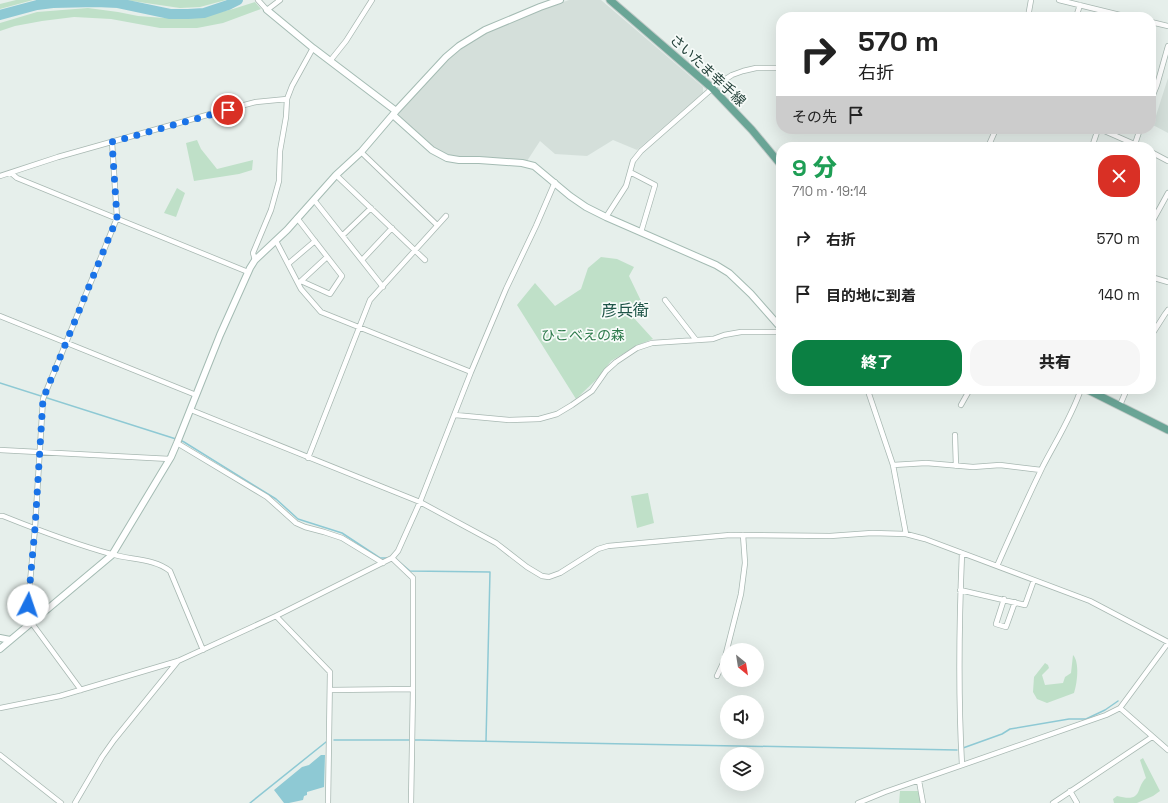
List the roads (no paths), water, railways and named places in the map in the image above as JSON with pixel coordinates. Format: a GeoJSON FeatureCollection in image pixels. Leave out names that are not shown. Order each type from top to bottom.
{"type":"FeatureCollection","features":[{"type":"Feature","properties":{"kind":"main road","name":"さいたま幸手線"},"geometry":{"type":"LineString","coordinates":[[610,0],[712,88],[752,130],[776,159]]}},
{"type":"Feature","properties":{"kind":"main road"},"geometry":{"type":"LineString","coordinates":[[1097,394],[1168,430]]}},
{"type":"Feature","properties":{"kind":"street"},"geometry":{"type":"LineString","coordinates":[[258,0],[267,10],[394,113],[432,150],[446,158],[522,163],[534,166],[575,200],[586,207],[716,265],[729,273],[751,294],[776,323]]}},
{"type":"Feature","properties":{"kind":"street"},"geometry":{"type":"LineString","coordinates":[[267,10],[280,0]]}},
{"type":"Feature","properties":{"kind":"street"},"geometry":{"type":"LineString","coordinates":[[330,61],[346,41],[372,0]]}},
{"type":"Feature","properties":{"kind":"street"},"geometry":{"type":"LineString","coordinates":[[0,649],[112,555],[170,459],[220,335],[248,272],[255,260],[276,242],[336,175],[361,152],[394,113],[458,46],[485,30],[560,0]]}},
{"type":"Feature","properties":{"kind":"street"},"geometry":{"type":"LineString","coordinates":[[1029,12],[1031,0]]}},
{"type":"Feature","properties":{"kind":"street"},"geometry":{"type":"LineString","coordinates":[[1059,0],[1106,12]]}},
{"type":"Feature","properties":{"kind":"street"},"geometry":{"type":"LineString","coordinates":[[1078,12],[1080,6]]}},
{"type":"Feature","properties":{"kind":"street"},"geometry":{"type":"LineString","coordinates":[[1156,25],[1168,26]]}},
{"type":"Feature","properties":{"kind":"street"},"geometry":{"type":"LineString","coordinates":[[1156,88],[1168,46]]}},
{"type":"Feature","properties":{"kind":"street"},"geometry":{"type":"LineString","coordinates":[[255,260],[253,253],[271,210],[279,181],[280,151],[286,117],[287,99],[292,86],[313,48]]}},
{"type":"Feature","properties":{"kind":"street"},"geometry":{"type":"LineString","coordinates":[[606,217],[626,186],[633,161],[641,151],[712,88],[723,80],[743,70],[756,68],[776,68]]}},
{"type":"Feature","properties":{"kind":"street"},"geometry":{"type":"LineString","coordinates":[[0,176],[58,157],[256,102],[287,99]]}},
{"type":"Feature","properties":{"kind":"street"},"geometry":{"type":"LineString","coordinates":[[1113,134],[1131,142]]}},
{"type":"Feature","properties":{"kind":"street"},"geometry":{"type":"LineString","coordinates":[[81,690],[27,615],[35,528],[43,399],[117,218],[112,142]]}},
{"type":"Feature","properties":{"kind":"street"},"geometry":{"type":"LineString","coordinates":[[361,152],[437,225]]}},
{"type":"Feature","properties":{"kind":"street"},"geometry":{"type":"LineString","coordinates":[[1156,155],[1168,161]]}},
{"type":"Feature","properties":{"kind":"street"},"geometry":{"type":"LineString","coordinates":[[630,172],[656,185],[641,232]]}},
{"type":"Feature","properties":{"kind":"street"},"geometry":{"type":"LineString","coordinates":[[11,173],[17,178],[248,272]]}},
{"type":"Feature","properties":{"kind":"street"},"geometry":{"type":"LineString","coordinates":[[336,175],[425,260]]}},
{"type":"Feature","properties":{"kind":"street"},"geometry":{"type":"LineString","coordinates":[[0,708],[47,700],[178,661],[276,616],[392,558],[398,551],[420,502],[471,372],[506,289],[555,182]]}},
{"type":"Feature","properties":{"kind":"street"},"geometry":{"type":"LineString","coordinates":[[1156,215],[1168,193]]}},
{"type":"Feature","properties":{"kind":"street"},"geometry":{"type":"LineString","coordinates":[[314,200],[383,287]]}},
{"type":"Feature","properties":{"kind":"street"},"geometry":{"type":"LineString","coordinates":[[343,235],[371,208]]}},
{"type":"Feature","properties":{"kind":"street"},"geometry":{"type":"LineString","coordinates":[[308,458],[370,300],[446,216]]}},
{"type":"Feature","properties":{"kind":"street"},"geometry":{"type":"LineString","coordinates":[[297,218],[342,276],[330,294],[300,282]]}},
{"type":"Feature","properties":{"kind":"street"},"geometry":{"type":"LineString","coordinates":[[362,260],[392,228]]}},
{"type":"Feature","properties":{"kind":"street"},"geometry":{"type":"LineString","coordinates":[[288,264],[315,241]]}},
{"type":"Feature","properties":{"kind":"street"},"geometry":{"type":"LineString","coordinates":[[276,242],[300,282],[301,289],[321,312],[471,372]]}},
{"type":"Feature","properties":{"kind":"street"},"geometry":{"type":"LineString","coordinates":[[300,282],[327,257]]}},
{"type":"Feature","properties":{"kind":"street"},"geometry":{"type":"LineString","coordinates":[[1156,278],[1168,282]]}},
{"type":"Feature","properties":{"kind":"street"},"geometry":{"type":"LineString","coordinates":[[666,300],[696,340]]}},
{"type":"Feature","properties":{"kind":"street"},"geometry":{"type":"LineString","coordinates":[[1156,328],[1168,310]]}},
{"type":"Feature","properties":{"kind":"street"},"geometry":{"type":"LineString","coordinates":[[0,316],[196,395]]}},
{"type":"Feature","properties":{"kind":"street"},"geometry":{"type":"LineString","coordinates":[[455,415],[509,420],[539,419],[557,414],[592,391],[606,371],[616,362],[638,348],[652,343],[713,339],[724,335],[741,332],[776,332]]}},
{"type":"Feature","properties":{"kind":"street"},"geometry":{"type":"LineString","coordinates":[[867,394],[893,465],[906,534]]}},
{"type":"Feature","properties":{"kind":"street"},"geometry":{"type":"LineString","coordinates":[[961,405],[967,394]]}},
{"type":"Feature","properties":{"kind":"street"},"geometry":{"type":"LineString","coordinates":[[997,566],[1020,511],[1079,394]]}},
{"type":"Feature","properties":{"kind":"street"},"geometry":{"type":"LineString","coordinates":[[1120,405],[1125,394]]}},
{"type":"Feature","properties":{"kind":"street"},"geometry":{"type":"LineString","coordinates":[[191,410],[420,502],[496,543],[542,576],[549,577],[560,574],[598,550],[608,546],[714,536],[830,536],[872,533],[906,534],[925,539],[1090,601],[1168,642],[1120,708],[1080,725],[884,792],[858,803]]}},
{"type":"Feature","properties":{"kind":"street"},"geometry":{"type":"LineString","coordinates":[[955,435],[956,466]]}},
{"type":"Feature","properties":{"kind":"street"},"geometry":{"type":"LineString","coordinates":[[177,443],[267,498],[296,523],[342,538],[383,563]]}},
{"type":"Feature","properties":{"kind":"street"},"geometry":{"type":"LineString","coordinates":[[0,450],[170,459]]}},
{"type":"Feature","properties":{"kind":"street"},"geometry":{"type":"LineString","coordinates":[[893,465],[926,463],[973,467],[1000,464],[1041,470]]}},
{"type":"Feature","properties":{"kind":"street"},"geometry":{"type":"LineString","coordinates":[[0,516],[112,555],[154,563],[165,567],[170,571],[203,650]]}},
{"type":"Feature","properties":{"kind":"street"},"geometry":{"type":"LineString","coordinates":[[717,676],[724,661],[741,594],[745,563],[743,535]]}},
{"type":"Feature","properties":{"kind":"street"},"geometry":{"type":"LineString","coordinates":[[962,553],[960,590],[959,710],[962,766]]}},
{"type":"Feature","properties":{"kind":"street"},"geometry":{"type":"LineString","coordinates":[[392,558],[414,578],[411,803]]}},
{"type":"Feature","properties":{"kind":"street"},"geometry":{"type":"LineString","coordinates":[[960,590],[1025,605],[1034,580]]}},
{"type":"Feature","properties":{"kind":"street"},"geometry":{"type":"LineString","coordinates":[[1004,599],[996,624],[1006,627],[1014,602]]}},
{"type":"Feature","properties":{"kind":"street"},"geometry":{"type":"LineString","coordinates":[[276,616],[330,672],[328,803]]}},
{"type":"Feature","properties":{"kind":"street"},"geometry":{"type":"LineString","coordinates":[[0,638],[10,640]]}},
{"type":"Feature","properties":{"kind":"street"},"geometry":{"type":"LineString","coordinates":[[75,803],[98,763],[111,744],[178,661]]}},
{"type":"Feature","properties":{"kind":"street"},"geometry":{"type":"LineString","coordinates":[[330,690],[413,689]]}},
{"type":"Feature","properties":{"kind":"street"},"geometry":{"type":"LineString","coordinates":[[1120,708],[1168,750]]}},
{"type":"Feature","properties":{"kind":"street"},"geometry":{"type":"LineString","coordinates":[[1053,803],[1152,736]]}},
{"type":"Feature","properties":{"kind":"street"},"geometry":{"type":"LineString","coordinates":[[0,755],[61,803]]}},
{"type":"Feature","properties":{"kind":"street"},"geometry":{"type":"LineString","coordinates":[[919,781],[923,803]]}},
{"type":"Feature","properties":{"kind":"street"},"geometry":{"type":"LineString","coordinates":[[1070,791],[1077,803]]}},
{"type":"Feature","properties":{"kind":"water"},"geometry":{"type":"Polygon","coordinates":[[[321,755],[325,755],[324,787],[307,792],[307,795],[304,796],[303,800],[284,803],[274,790],[302,767],[309,765],[321,755]]]}},
{"type":"Feature","properties":{"kind":"waterway"},"geometry":{"type":"LineString","coordinates":[[0,15],[37,5],[96,2],[118,3],[170,14],[204,13],[238,0]]}},
{"type":"Feature","properties":{"kind":"waterway"},"geometry":{"type":"LineString","coordinates":[[0,383],[176,439]]}},
{"type":"Feature","properties":{"kind":"waterway"},"geometry":{"type":"LineString","coordinates":[[180,440],[276,499],[298,519],[342,533],[380,558],[388,558]]}},
{"type":"Feature","properties":{"kind":"waterway"},"geometry":{"type":"LineString","coordinates":[[397,560],[410,571],[490,572],[486,741]]}},
{"type":"Feature","properties":{"kind":"waterway"},"geometry":{"type":"LineString","coordinates":[[963,748],[1002,734],[1010,729],[1069,719],[1086,719],[1105,710],[1118,701]]}},
{"type":"Feature","properties":{"kind":"waterway"},"geometry":{"type":"LineString","coordinates":[[334,740],[420,740],[957,750]]}},
{"type":"Feature","properties":{"kind":"waterway"},"geometry":{"type":"LineString","coordinates":[[250,803],[326,742]]}},
{"type":"Feature","properties":{"kind":"district","name":"彦兵衛"},"geometry":{"type":"Point","coordinates":[625,310]}},
{"type":"Feature","properties":{"kind":"park label","name":"ひこべえの森"},"geometry":{"type":"Point","coordinates":[583,335]}}]}
